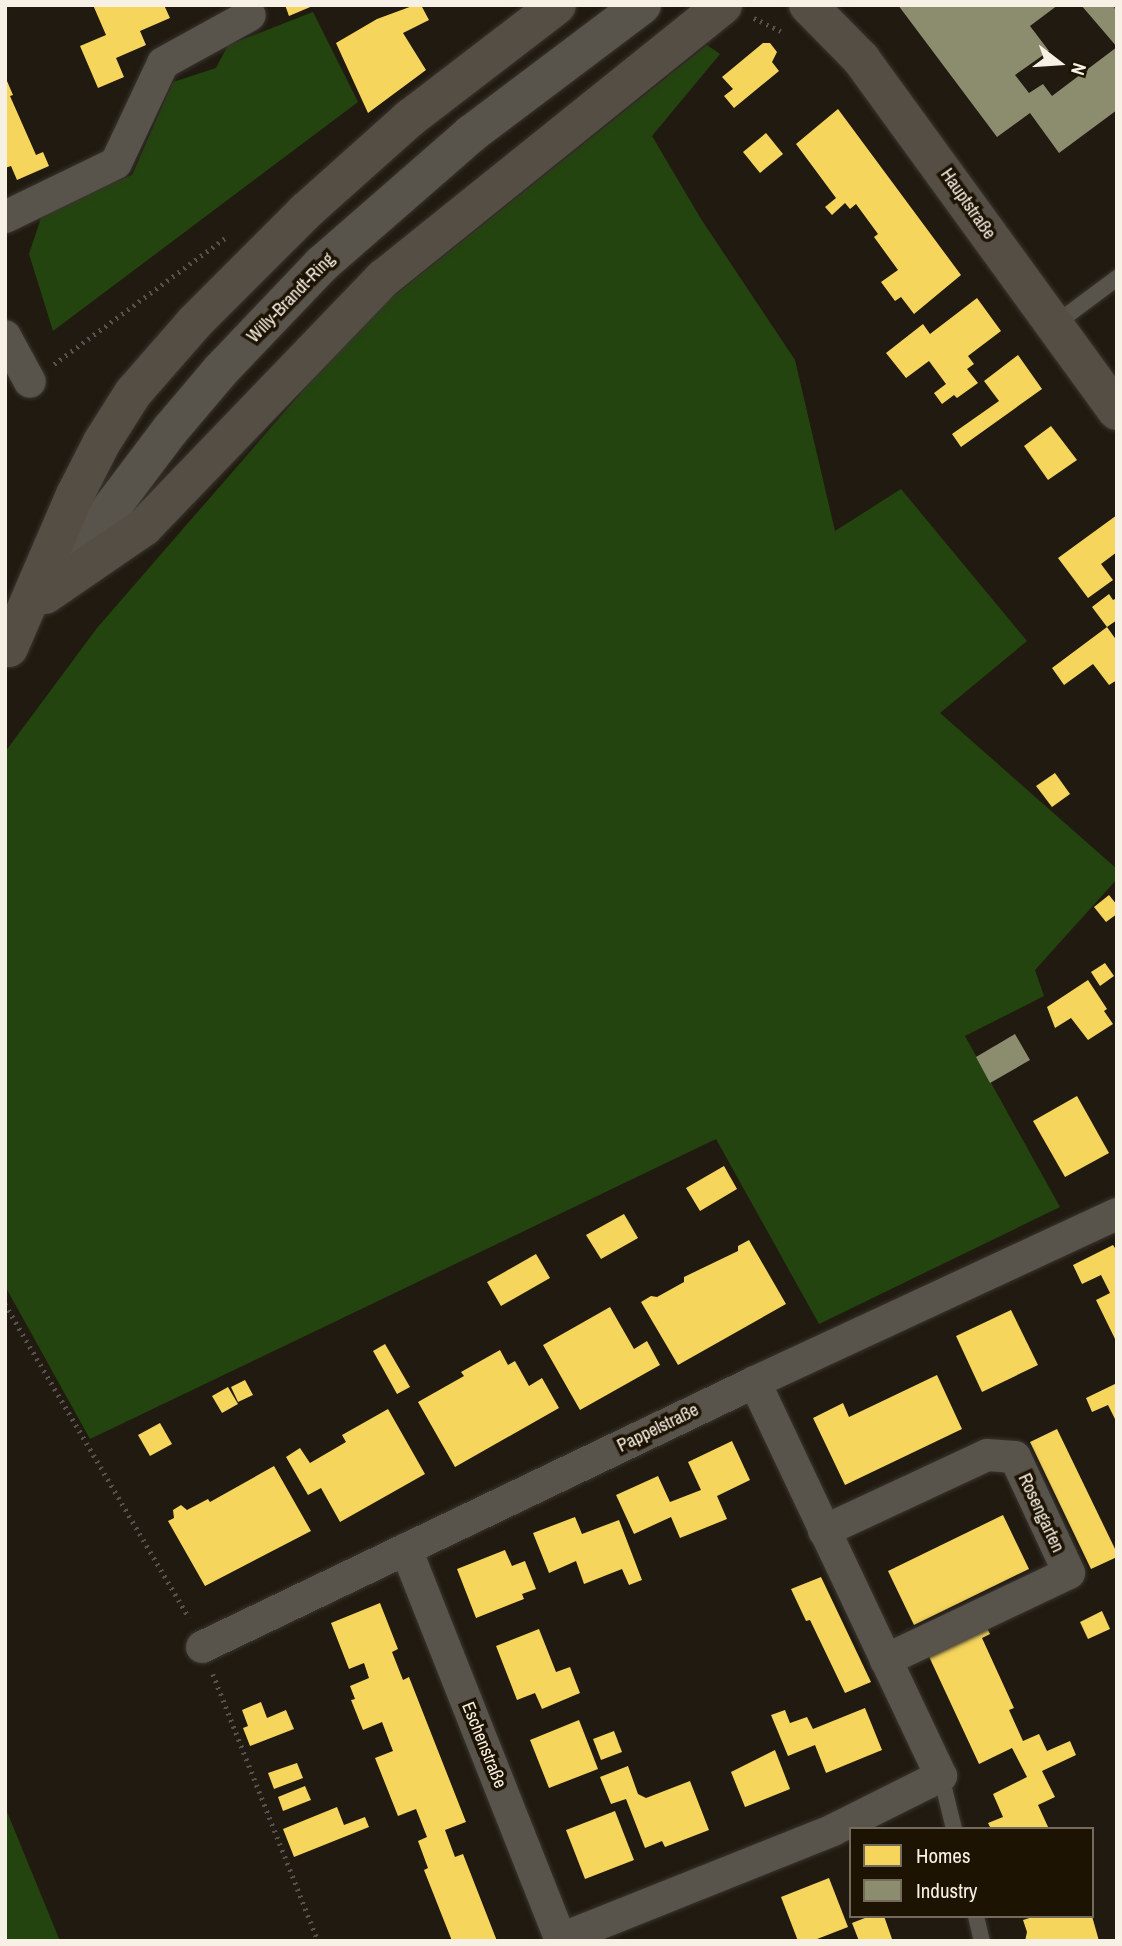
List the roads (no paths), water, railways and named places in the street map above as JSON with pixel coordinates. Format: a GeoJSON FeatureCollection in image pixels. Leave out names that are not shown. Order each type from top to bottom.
{"type":"FeatureCollection","features":[{"type":"Feature","properties":{"kind":"main road"},"geometry":{"type":"LineString","coordinates":[[7,651],[75,495],[132,393],[195,321],[306,211],[410,118],[557,5]]}},
{"type":"Feature","properties":{"kind":"main road"},"geometry":{"type":"LineString","coordinates":[[45,595],[144,527],[384,278],[723,5]]}},
{"type":"Feature","properties":{"kind":"main road","name":"Hauptstraße"},"geometry":{"type":"LineString","coordinates":[[808,5],[861,59],[1117,411]]}},
{"type":"Feature","properties":{"kind":"street","name":"Willy-Brandt-Ring"},"geometry":{"type":"LineString","coordinates":[[7,651],[45,595],[171,429],[220,372],[322,264],[471,134],[642,5]]}},
{"type":"Feature","properties":{"kind":"street"},"geometry":{"type":"LineString","coordinates":[[5,217],[116,163],[163,63],[250,15]]}},
{"type":"Feature","properties":{"kind":"street"},"geometry":{"type":"LineString","coordinates":[[5,336],[30,382]]}},
{"type":"Feature","properties":{"kind":"street","name":"Pappelstraße"},"geometry":{"type":"LineString","coordinates":[[202,1647],[755,1382],[1117,1214]]}},
{"type":"Feature","properties":{"kind":"street"},"geometry":{"type":"LineString","coordinates":[[561,1940],[833,1830],[941,1776],[755,1382]]}},
{"type":"Feature","properties":{"kind":"street","name":"Rosengarten"},"geometry":{"type":"LineString","coordinates":[[824,1531],[987,1455],[1015,1457],[1069,1573],[886,1660]]}},
{"type":"Feature","properties":{"kind":"street","name":"Eschenstraße"},"geometry":{"type":"LineString","coordinates":[[406,1549],[561,1940]]}},
{"type":"Feature","properties":{"kind":"lane"},"geometry":{"type":"LineString","coordinates":[[1054,325],[1117,278]]}},
{"type":"Feature","properties":{"kind":"lane"},"geometry":{"type":"LineString","coordinates":[[941,1776],[954,1827]]}},
{"type":"Feature","properties":{"kind":"lane"},"geometry":{"type":"LineString","coordinates":[[976,1918],[982,1941]]}}]}
